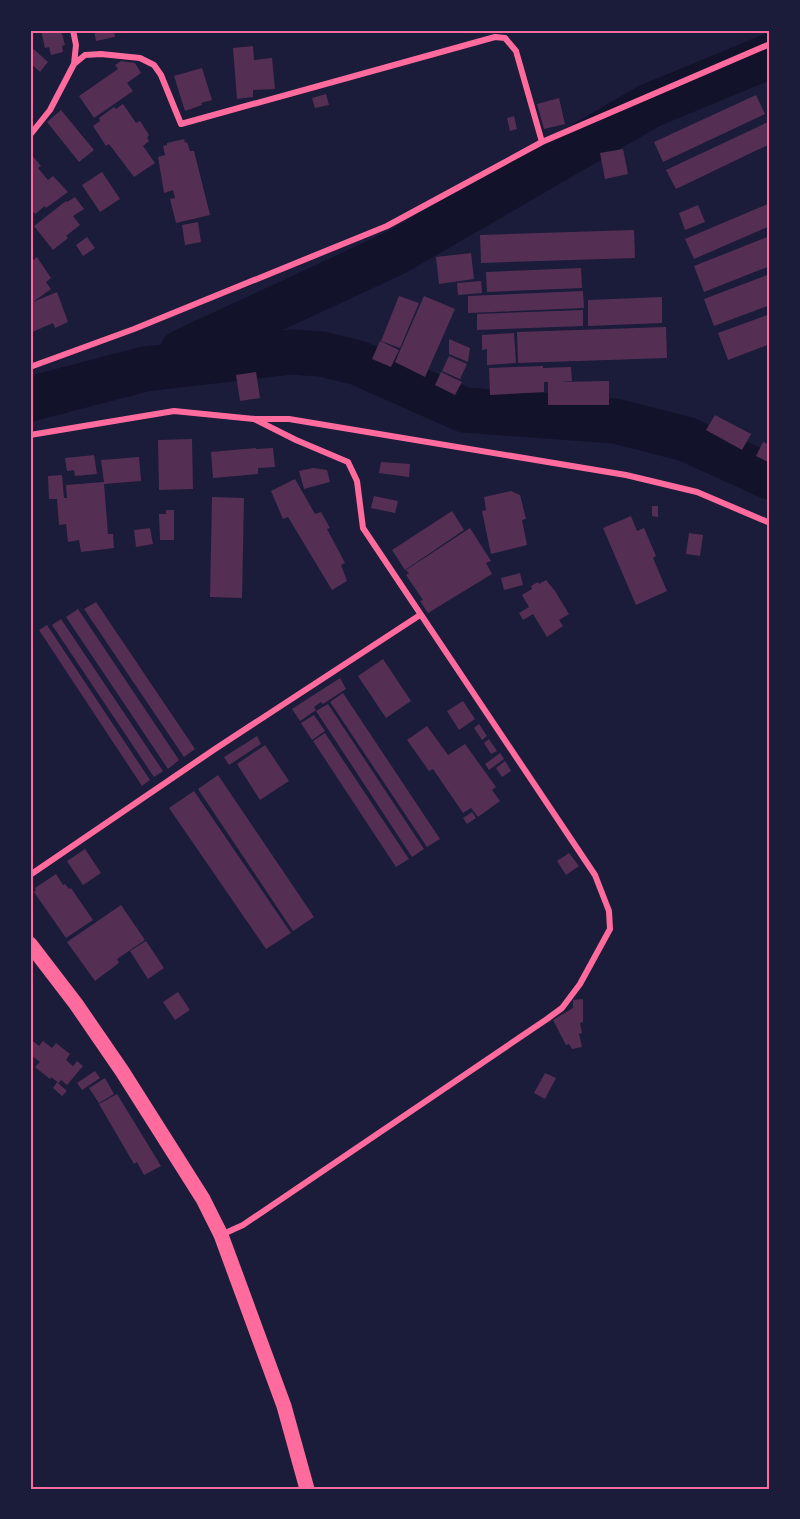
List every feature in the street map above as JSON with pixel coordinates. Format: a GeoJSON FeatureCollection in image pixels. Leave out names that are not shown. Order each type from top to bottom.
{"type":"FeatureCollection","features":[{"type":"Feature","properties":{"kind":"main road"},"geometry":{"type":"LineString","coordinates":[[30,944],[76,1004],[122,1071],[203,1198],[221,1235],[284,1406],[307,1489]]}},
{"type":"Feature","properties":{"kind":"street"},"geometry":{"type":"LineString","coordinates":[[73,30],[74,64]]}},
{"type":"Feature","properties":{"kind":"street"},"geometry":{"type":"LineString","coordinates":[[30,135],[50,110],[74,64],[85,55],[102,54],[140,58],[154,65],[161,75],[181,124],[495,37],[505,38],[516,51],[542,142]]}},
{"type":"Feature","properties":{"kind":"street"},"geometry":{"type":"LineString","coordinates":[[30,367],[134,329],[387,226],[542,142],[770,44]]}},
{"type":"Feature","properties":{"kind":"street"},"geometry":{"type":"LineString","coordinates":[[30,435],[174,411],[254,419],[289,419],[626,475],[697,492],[770,523]]}},
{"type":"Feature","properties":{"kind":"street"},"geometry":{"type":"LineString","coordinates":[[221,1235],[243,1225],[562,1008],[580,984],[610,928],[609,911],[595,875],[363,528],[357,481],[348,462],[254,419]]}},
{"type":"Feature","properties":{"kind":"street"},"geometry":{"type":"LineString","coordinates":[[30,875],[215,749],[420,615]]}},
{"type":"Feature","properties":{"kind":"building"},"geometry":{"type":"Polygon","coordinates":[[[41,30],[61,30],[65,45],[62,46],[63,52],[51,55],[49,47],[45,48],[41,30]]]}},
{"type":"Feature","properties":{"kind":"building"},"geometry":{"type":"Polygon","coordinates":[[[94,30],[114,30],[115,37],[96,41],[94,30]]]}},
{"type":"Feature","properties":{"kind":"building"},"geometry":{"type":"Polygon","coordinates":[[[30,46],[48,62],[40,72],[30,63],[30,46]]]}},
{"type":"Feature","properties":{"kind":"building"},"geometry":{"type":"Polygon","coordinates":[[[253,46],[254,60],[272,58],[275,89],[253,90],[253,97],[237,99],[233,48],[253,46]]]}},
{"type":"Feature","properties":{"kind":"building"},"geometry":{"type":"Polygon","coordinates":[[[121,61],[135,63],[141,73],[127,83],[133,91],[94,118],[79,96],[118,69],[115,65],[121,61]]]}},
{"type":"Feature","properties":{"kind":"building"},"geometry":{"type":"Polygon","coordinates":[[[202,68],[212,100],[185,111],[174,76],[202,68]]]}},
{"type":"Feature","properties":{"kind":"building"},"geometry":{"type":"Polygon","coordinates":[[[326,94],[329,105],[315,108],[312,98],[326,94]]]}},
{"type":"Feature","properties":{"kind":"building"},"geometry":{"type":"Polygon","coordinates":[[[756,95],[765,114],[663,162],[654,142],[756,95]]]}},
{"type":"Feature","properties":{"kind":"building"},"geometry":{"type":"Polygon","coordinates":[[[559,98],[565,124],[544,129],[537,104],[559,98]]]}},
{"type":"Feature","properties":{"kind":"building"},"geometry":{"type":"Polygon","coordinates":[[[123,104],[136,123],[140,121],[149,135],[147,138],[149,141],[143,146],[155,163],[134,177],[109,144],[106,146],[93,126],[100,121],[99,118],[114,107],[116,109],[123,104]]]}},
{"type":"Feature","properties":{"kind":"building"},"geometry":{"type":"Polygon","coordinates":[[[61,110],[94,150],[79,162],[47,122],[61,110]]]}},
{"type":"Feature","properties":{"kind":"building"},"geometry":{"type":"Polygon","coordinates":[[[514,116],[517,129],[510,131],[507,118],[514,116]]]}},
{"type":"Feature","properties":{"kind":"building"},"geometry":{"type":"Polygon","coordinates":[[[768,122],[770,144],[676,189],[666,170],[768,122]]]}},
{"type":"Feature","properties":{"kind":"building"},"geometry":{"type":"Polygon","coordinates":[[[184,139],[190,151],[194,151],[210,215],[176,223],[170,199],[175,198],[173,190],[164,193],[158,157],[165,155],[163,146],[167,143],[184,139]]]}},
{"type":"Feature","properties":{"kind":"building"},"geometry":{"type":"Polygon","coordinates":[[[623,149],[628,174],[605,179],[600,153],[623,149]]]}},
{"type":"Feature","properties":{"kind":"building"},"geometry":{"type":"Polygon","coordinates":[[[30,153],[41,166],[38,168],[48,180],[53,176],[68,192],[35,214],[30,208],[30,153]]]}},
{"type":"Feature","properties":{"kind":"building"},"geometry":{"type":"Polygon","coordinates":[[[102,172],[120,199],[100,212],[82,185],[102,172]]]}},
{"type":"Feature","properties":{"kind":"building"},"geometry":{"type":"Polygon","coordinates":[[[75,197],[84,209],[73,216],[80,225],[53,250],[34,226],[66,201],[75,197]]]}},
{"type":"Feature","properties":{"kind":"building"},"geometry":{"type":"Polygon","coordinates":[[[770,203],[770,226],[694,259],[685,239],[770,203]]]}},
{"type":"Feature","properties":{"kind":"building"},"geometry":{"type":"Polygon","coordinates":[[[698,205],[705,222],[685,230],[679,213],[698,205]]]}},
{"type":"Feature","properties":{"kind":"building"},"geometry":{"type":"Polygon","coordinates":[[[198,222],[201,242],[185,245],[182,225],[198,222]]]}},
{"type":"Feature","properties":{"kind":"building"},"geometry":{"type":"Polygon","coordinates":[[[634,230],[635,258],[481,263],[480,235],[634,230]]]}},
{"type":"Feature","properties":{"kind":"building"},"geometry":{"type":"Polygon","coordinates":[[[770,236],[770,266],[704,292],[694,266],[770,236]]]}},
{"type":"Feature","properties":{"kind":"building"},"geometry":{"type":"Polygon","coordinates":[[[87,237],[95,248],[83,256],[76,245],[87,237]]]}},
{"type":"Feature","properties":{"kind":"building"},"geometry":{"type":"Polygon","coordinates":[[[471,253],[474,279],[439,284],[436,257],[471,253]]]}},
{"type":"Feature","properties":{"kind":"building"},"geometry":{"type":"Polygon","coordinates":[[[37,257],[51,278],[46,282],[51,289],[33,302],[57,292],[68,322],[55,328],[53,323],[30,333],[30,258],[32,261],[37,257]]]}},
{"type":"Feature","properties":{"kind":"building"},"geometry":{"type":"Polygon","coordinates":[[[581,268],[582,288],[487,292],[486,272],[581,268]]]}},
{"type":"Feature","properties":{"kind":"building"},"geometry":{"type":"Polygon","coordinates":[[[770,274],[770,305],[714,326],[704,299],[770,274]]]}},
{"type":"Feature","properties":{"kind":"building"},"geometry":{"type":"Polygon","coordinates":[[[481,281],[482,293],[458,295],[457,283],[481,281]]]}},
{"type":"Feature","properties":{"kind":"building"},"geometry":{"type":"Polygon","coordinates":[[[583,291],[584,308],[468,313],[468,296],[583,291]]]}},
{"type":"Feature","properties":{"kind":"building"},"geometry":{"type":"Polygon","coordinates":[[[399,296],[419,303],[400,348],[381,341],[399,296]]]}},
{"type":"Feature","properties":{"kind":"building"},"geometry":{"type":"Polygon","coordinates":[[[424,296],[455,309],[425,377],[395,362],[424,296]]]}},
{"type":"Feature","properties":{"kind":"building"},"geometry":{"type":"Polygon","coordinates":[[[662,297],[662,323],[588,326],[588,300],[662,297]]]}},
{"type":"Feature","properties":{"kind":"building"},"geometry":{"type":"Polygon","coordinates":[[[583,310],[583,326],[477,330],[477,314],[583,310]]]}},
{"type":"Feature","properties":{"kind":"building"},"geometry":{"type":"Polygon","coordinates":[[[770,314],[770,344],[728,360],[718,333],[770,314]]]}},
{"type":"Feature","properties":{"kind":"building"},"geometry":{"type":"Polygon","coordinates":[[[666,327],[667,358],[518,363],[517,332],[666,327]]]}},
{"type":"Feature","properties":{"kind":"building"},"geometry":{"type":"Polygon","coordinates":[[[514,333],[516,363],[487,365],[487,349],[482,350],[482,335],[514,333]]]}},
{"type":"Feature","properties":{"kind":"building"},"geometry":{"type":"Polygon","coordinates":[[[449,339],[470,348],[468,362],[449,354],[449,339]]]}},
{"type":"Feature","properties":{"kind":"building"},"geometry":{"type":"Polygon","coordinates":[[[380,341],[399,350],[391,367],[372,359],[380,341]]]}},
{"type":"Feature","properties":{"kind":"building"},"geometry":{"type":"Polygon","coordinates":[[[449,356],[467,364],[460,379],[442,371],[449,356]]]}},
{"type":"Feature","properties":{"kind":"building"},"geometry":{"type":"Polygon","coordinates":[[[543,366],[543,368],[571,367],[572,381],[560,382],[609,381],[609,405],[548,405],[548,382],[544,382],[544,392],[490,395],[489,368],[543,366]]]}},
{"type":"Feature","properties":{"kind":"building"},"geometry":{"type":"Polygon","coordinates":[[[256,372],[260,398],[240,401],[236,375],[256,372]]]}},
{"type":"Feature","properties":{"kind":"building"},"geometry":{"type":"Polygon","coordinates":[[[441,372],[462,382],[455,395],[435,385],[441,372]]]}},
{"type":"Feature","properties":{"kind":"building"},"geometry":{"type":"Polygon","coordinates":[[[715,415],[751,434],[742,450],[706,430],[715,415]]]}},
{"type":"Feature","properties":{"kind":"building"},"geometry":{"type":"Polygon","coordinates":[[[192,439],[193,489],[159,490],[158,440],[192,439]]]}},
{"type":"Feature","properties":{"kind":"building"},"geometry":{"type":"Polygon","coordinates":[[[763,442],[770,445],[770,463],[756,456],[763,442]]]}},
{"type":"Feature","properties":{"kind":"building"},"geometry":{"type":"Polygon","coordinates":[[[273,448],[275,467],[258,468],[258,474],[213,478],[211,452],[273,448]]]}},
{"type":"Feature","properties":{"kind":"building"},"geometry":{"type":"Polygon","coordinates":[[[94,455],[97,474],[75,476],[74,470],[67,471],[65,458],[94,455]]]}},
{"type":"Feature","properties":{"kind":"building"},"geometry":{"type":"Polygon","coordinates":[[[139,457],[141,481],[104,484],[108,534],[113,534],[114,548],[81,552],[79,540],[68,542],[66,524],[59,525],[57,499],[49,499],[48,476],[62,475],[64,498],[67,498],[66,485],[104,482],[101,460],[139,457]]]}},
{"type":"Feature","properties":{"kind":"building"},"geometry":{"type":"Polygon","coordinates":[[[381,462],[410,464],[409,477],[379,473],[381,462]]]}},
{"type":"Feature","properties":{"kind":"building"},"geometry":{"type":"Polygon","coordinates":[[[313,468],[327,470],[330,482],[304,489],[299,471],[313,468]]]}},
{"type":"Feature","properties":{"kind":"building"},"geometry":{"type":"Polygon","coordinates":[[[295,479],[315,514],[321,512],[330,528],[327,529],[345,563],[341,565],[347,581],[332,590],[288,517],[283,519],[271,491],[295,479]]]}},
{"type":"Feature","properties":{"kind":"building"},"geometry":{"type":"Polygon","coordinates":[[[511,491],[520,495],[526,519],[522,520],[527,545],[491,554],[482,511],[486,510],[484,497],[511,491]]]}},
{"type":"Feature","properties":{"kind":"building"},"geometry":{"type":"Polygon","coordinates":[[[374,496],[398,501],[395,513],[371,508],[374,496]]]}},
{"type":"Feature","properties":{"kind":"building"},"geometry":{"type":"Polygon","coordinates":[[[212,497],[244,498],[242,598],[210,597],[212,497]]]}},
{"type":"Feature","properties":{"kind":"building"},"geometry":{"type":"Polygon","coordinates":[[[652,506],[658,506],[658,517],[652,516],[652,506]]]}},
{"type":"Feature","properties":{"kind":"building"},"geometry":{"type":"Polygon","coordinates":[[[166,510],[174,510],[174,540],[160,540],[159,514],[166,514],[166,510]]]}},
{"type":"Feature","properties":{"kind":"building"},"geometry":{"type":"Polygon","coordinates":[[[452,511],[464,530],[405,570],[392,550],[452,511]]]}},
{"type":"Feature","properties":{"kind":"building"},"geometry":{"type":"Polygon","coordinates":[[[631,516],[637,531],[644,528],[656,556],[653,558],[667,591],[636,605],[603,528],[631,516]]]}},
{"type":"Feature","properties":{"kind":"building"},"geometry":{"type":"Polygon","coordinates":[[[150,528],[153,544],[136,547],[134,530],[150,528]]]}},
{"type":"Feature","properties":{"kind":"building"},"geometry":{"type":"Polygon","coordinates":[[[470,528],[491,561],[486,563],[492,574],[428,613],[420,601],[423,600],[406,575],[409,573],[406,570],[470,528]]]}},
{"type":"Feature","properties":{"kind":"building"},"geometry":{"type":"Polygon","coordinates":[[[689,533],[703,535],[700,556],[686,554],[689,533]]]}},
{"type":"Feature","properties":{"kind":"building"},"geometry":{"type":"Polygon","coordinates":[[[520,573],[523,585],[504,590],[501,578],[520,573]]]}},
{"type":"Feature","properties":{"kind":"building"},"geometry":{"type":"Polygon","coordinates":[[[546,580],[569,614],[559,620],[563,626],[547,637],[533,614],[523,620],[519,613],[529,607],[522,595],[532,589],[531,586],[546,580]]]}},
{"type":"Feature","properties":{"kind":"building"},"geometry":{"type":"Polygon","coordinates":[[[96,602],[195,749],[184,757],[84,609],[96,602]]]}},
{"type":"Feature","properties":{"kind":"building"},"geometry":{"type":"Polygon","coordinates":[[[78,609],[179,760],[168,769],[66,617],[78,609]]]}},
{"type":"Feature","properties":{"kind":"building"},"geometry":{"type":"Polygon","coordinates":[[[61,619],[163,771],[154,777],[52,625],[61,619]]]}},
{"type":"Feature","properties":{"kind":"building"},"geometry":{"type":"Polygon","coordinates":[[[47,625],[150,780],[142,786],[39,630],[47,625]]]}},
{"type":"Feature","properties":{"kind":"building"},"geometry":{"type":"Polygon","coordinates":[[[383,659],[411,701],[386,718],[358,676],[383,659]]]}},
{"type":"Feature","properties":{"kind":"building"},"geometry":{"type":"Polygon","coordinates":[[[340,678],[346,689],[323,704],[321,702],[314,707],[316,710],[300,721],[292,709],[340,678]]]}},
{"type":"Feature","properties":{"kind":"building"},"geometry":{"type":"Polygon","coordinates":[[[343,693],[440,839],[427,847],[330,702],[343,693]]]}},
{"type":"Feature","properties":{"kind":"building"},"geometry":{"type":"Polygon","coordinates":[[[463,701],[475,719],[459,730],[447,711],[463,701]]]}},
{"type":"Feature","properties":{"kind":"building"},"geometry":{"type":"Polygon","coordinates":[[[328,704],[424,849],[412,857],[316,711],[328,704]]]}},
{"type":"Feature","properties":{"kind":"building"},"geometry":{"type":"Polygon","coordinates":[[[314,715],[325,731],[312,740],[301,723],[314,715]]]}},
{"type":"Feature","properties":{"kind":"building"},"geometry":{"type":"Polygon","coordinates":[[[479,724],[487,736],[482,740],[474,728],[479,724]]]}},
{"type":"Feature","properties":{"kind":"building"},"geometry":{"type":"Polygon","coordinates":[[[427,726],[448,755],[465,744],[496,787],[492,790],[500,801],[478,817],[471,808],[463,813],[433,769],[429,771],[407,740],[427,726]]]}},
{"type":"Feature","properties":{"kind":"building"},"geometry":{"type":"Polygon","coordinates":[[[325,733],[409,859],[396,867],[313,741],[325,733]]]}},
{"type":"Feature","properties":{"kind":"building"},"geometry":{"type":"Polygon","coordinates":[[[257,736],[261,744],[229,765],[224,757],[257,736]]]}},
{"type":"Feature","properties":{"kind":"building"},"geometry":{"type":"Polygon","coordinates":[[[489,739],[497,751],[491,754],[484,743],[489,739]]]}},
{"type":"Feature","properties":{"kind":"building"},"geometry":{"type":"Polygon","coordinates":[[[265,745],[289,781],[260,800],[237,764],[265,745]]]}},
{"type":"Feature","properties":{"kind":"building"},"geometry":{"type":"Polygon","coordinates":[[[500,753],[504,759],[489,770],[485,764],[500,753]]]}},
{"type":"Feature","properties":{"kind":"building"},"geometry":{"type":"Polygon","coordinates":[[[505,761],[511,771],[502,777],[496,768],[505,761]]]}},
{"type":"Feature","properties":{"kind":"building"},"geometry":{"type":"Polygon","coordinates":[[[218,775],[314,917],[293,931],[198,789],[218,775]]]}},
{"type":"Feature","properties":{"kind":"building"},"geometry":{"type":"Polygon","coordinates":[[[194,791],[291,933],[266,949],[169,808],[194,791]]]}},
{"type":"Feature","properties":{"kind":"building"},"geometry":{"type":"Polygon","coordinates":[[[472,812],[476,818],[467,824],[463,818],[472,812]]]}},
{"type":"Feature","properties":{"kind":"building"},"geometry":{"type":"Polygon","coordinates":[[[85,849],[101,873],[83,885],[67,861],[85,849]]]}},
{"type":"Feature","properties":{"kind":"building"},"geometry":{"type":"Polygon","coordinates":[[[569,853],[579,866],[566,875],[557,861],[569,853]]]}},
{"type":"Feature","properties":{"kind":"building"},"geometry":{"type":"Polygon","coordinates":[[[56,874],[63,885],[71,888],[93,920],[66,938],[34,892],[35,888],[56,874]]]}},
{"type":"Feature","properties":{"kind":"building"},"geometry":{"type":"Polygon","coordinates":[[[121,905],[145,940],[117,959],[119,963],[95,981],[67,942],[121,905]]]}},
{"type":"Feature","properties":{"kind":"building"},"geometry":{"type":"Polygon","coordinates":[[[146,941],[164,968],[148,979],[130,951],[146,941]]]}},
{"type":"Feature","properties":{"kind":"building"},"geometry":{"type":"Polygon","coordinates":[[[178,992],[190,1010],[175,1020],[163,1002],[178,992]]]}},
{"type":"Feature","properties":{"kind":"building"},"geometry":{"type":"Polygon","coordinates":[[[583,999],[583,1022],[580,1023],[582,1033],[579,1034],[582,1047],[572,1049],[569,1044],[566,1045],[553,1020],[573,1008],[573,1000],[583,999]]]}},
{"type":"Feature","properties":{"kind":"building"},"geometry":{"type":"Polygon","coordinates":[[[30,1039],[39,1046],[43,1041],[52,1048],[56,1043],[70,1054],[66,1060],[73,1066],[77,1061],[83,1066],[67,1085],[61,1080],[59,1083],[51,1077],[50,1079],[35,1067],[40,1062],[32,1056],[30,1059],[30,1039]]]}},
{"type":"Feature","properties":{"kind":"building"},"geometry":{"type":"Polygon","coordinates":[[[95,1071],[100,1078],[82,1090],[77,1083],[95,1071]]]}},
{"type":"Feature","properties":{"kind":"building"},"geometry":{"type":"Polygon","coordinates":[[[545,1073],[556,1078],[545,1099],[534,1093],[545,1073]]]}},
{"type":"Feature","properties":{"kind":"building"},"geometry":{"type":"Polygon","coordinates":[[[105,1078],[114,1094],[99,1103],[89,1088],[105,1078]]]}},
{"type":"Feature","properties":{"kind":"building"},"geometry":{"type":"Polygon","coordinates":[[[57,1082],[67,1091],[62,1096],[53,1088],[57,1082]]]}},
{"type":"Feature","properties":{"kind":"building"},"geometry":{"type":"Polygon","coordinates":[[[117,1094],[161,1166],[144,1175],[137,1162],[134,1164],[99,1104],[117,1094]]]}},
{"type":"Feature","properties":{"kind":"waterway"},"geometry":{"type":"LineString","coordinates":[[182,352],[397,252],[649,106],[770,56]]}},
{"type":"Feature","properties":{"kind":"waterway"},"geometry":{"type":"LineString","coordinates":[[30,399],[145,369],[291,352],[322,354],[358,363],[464,410],[615,421],[686,439],[770,477]]}}]}
